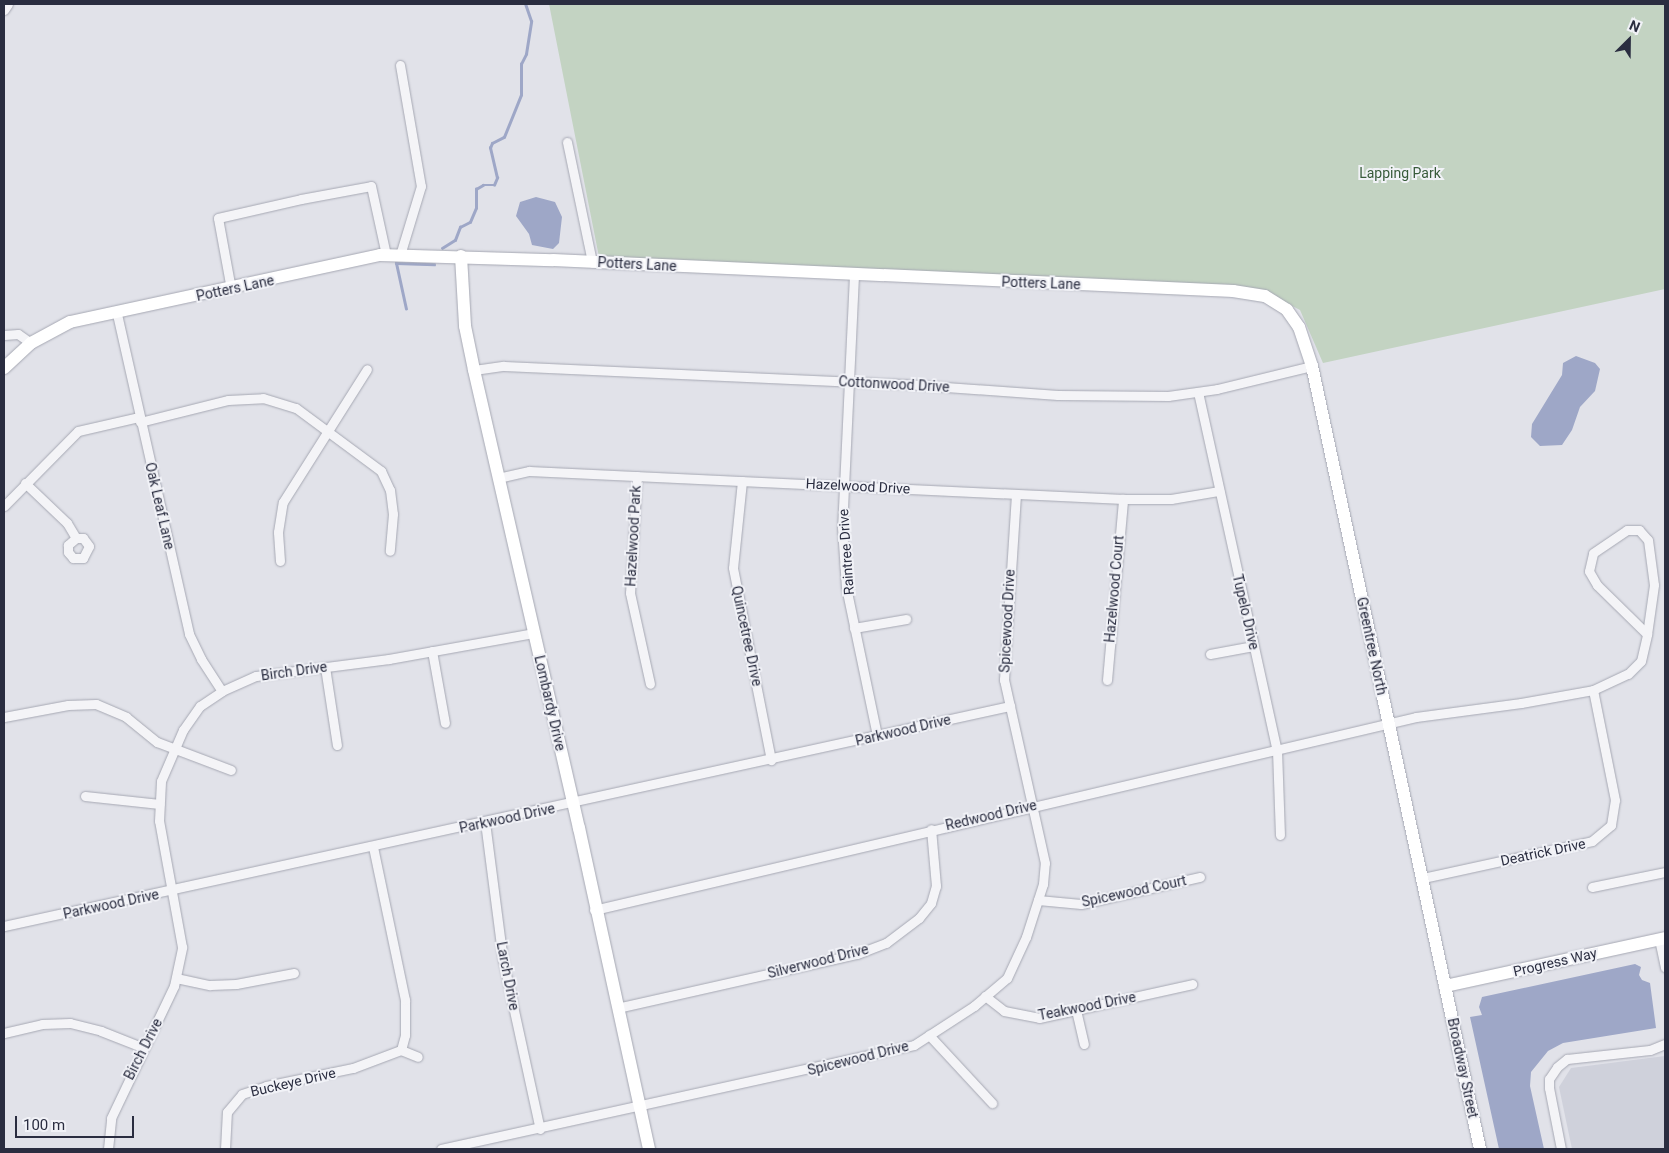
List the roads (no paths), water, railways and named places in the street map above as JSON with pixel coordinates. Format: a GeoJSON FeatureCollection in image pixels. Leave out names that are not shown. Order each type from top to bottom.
{"type":"FeatureCollection","features":[{"type":"Feature","properties":{"kind":"main road","name":"Potters Lane"},"geometry":{"type":"LineString","coordinates":[[4,368],[31,343],[70,322],[117,314],[386,255],[461,256],[1233,291],[1262,295],[1287,310]]}},
{"type":"Feature","properties":{"kind":"main road","name":"Lombardy Drive"},"geometry":{"type":"LineString","coordinates":[[461,256],[465,326],[474,370],[573,803],[594,910],[649,1149]]}},
{"type":"Feature","properties":{"kind":"main road","name":"Greentree North"},"geometry":{"type":"LineString","coordinates":[[1287,310],[1300,328],[1312,366],[1446,986]]}},
{"type":"Feature","properties":{"kind":"main road","name":"Progress Way"},"geometry":{"type":"LineString","coordinates":[[1446,986],[1662,938]]}},
{"type":"Feature","properties":{"kind":"main road","name":"Broadway Street"},"geometry":{"type":"LineString","coordinates":[[1446,986],[1480,1149]]}},
{"type":"Feature","properties":{"kind":"street"},"geometry":{"type":"LineString","coordinates":[[4,10],[8,4]]}},
{"type":"Feature","properties":{"kind":"street"},"geometry":{"type":"LineString","coordinates":[[400,65],[421,186],[400,255]]}},
{"type":"Feature","properties":{"kind":"street"},"geometry":{"type":"LineString","coordinates":[[567,142],[592,262]]}},
{"type":"Feature","properties":{"kind":"street"},"geometry":{"type":"LineString","coordinates":[[231,289],[218,218],[301,199],[371,186],[386,255]]}},
{"type":"Feature","properties":{"kind":"street","name":"Raintree Drive"},"geometry":{"type":"LineString","coordinates":[[854,275],[842,527],[846,587],[877,736]]}},
{"type":"Feature","properties":{"kind":"street","name":"Oak Leaf Lane"},"geometry":{"type":"LineString","coordinates":[[117,314],[190,634],[201,660],[222,690]]}},
{"type":"Feature","properties":{"kind":"street"},"geometry":{"type":"LineString","coordinates":[[4,335],[18,334],[31,343]]}},
{"type":"Feature","properties":{"kind":"street","name":"Cottonwood Drive"},"geometry":{"type":"LineString","coordinates":[[474,370],[504,366],[849,382],[1058,395],[1168,396],[1198,392],[1312,366]]}},
{"type":"Feature","properties":{"kind":"street"},"geometry":{"type":"LineString","coordinates":[[280,561],[278,532],[283,502],[367,369]]}},
{"type":"Feature","properties":{"kind":"street","name":"Tupelo Drive"},"geometry":{"type":"LineString","coordinates":[[1198,392],[1277,750],[1280,834]]}},
{"type":"Feature","properties":{"kind":"street"},"geometry":{"type":"LineString","coordinates":[[4,506],[78,431],[140,420],[228,400],[263,398],[296,408],[381,471],[390,490],[393,514],[390,551]]}},
{"type":"Feature","properties":{"kind":"street","name":"Hazelwood Drive"},"geometry":{"type":"LineString","coordinates":[[498,478],[529,471],[1123,499],[1171,499],[1219,491]]}},
{"type":"Feature","properties":{"kind":"street","name":"Hazelwood Park"},"geometry":{"type":"LineString","coordinates":[[637,476],[630,593],[650,684]]}},
{"type":"Feature","properties":{"kind":"street","name":"Quincetree Drive"},"geometry":{"type":"LineString","coordinates":[[742,481],[734,568],[771,760]]}},
{"type":"Feature","properties":{"kind":"street"},"geometry":{"type":"LineString","coordinates":[[25,483],[67,523],[76,538]]}},
{"type":"Feature","properties":{"kind":"street","name":"Spicewood Drive"},"geometry":{"type":"LineString","coordinates":[[441,1149],[540,1129],[914,1045],[986,996],[1007,978],[1026,937],[1038,900],[1045,863],[1031,805],[1004,672],[1016,494]]}},
{"type":"Feature","properties":{"kind":"street","name":"Hazelwood Court"},"geometry":{"type":"LineString","coordinates":[[1107,680],[1123,499]]}},
{"type":"Feature","properties":{"kind":"street","name":"Redwood Drive"},"geometry":{"type":"LineString","coordinates":[[594,910],[1031,805],[1388,723],[1593,690],[1628,674],[1641,661],[1647,634],[1654,585],[1648,540],[1639,530],[1626,530],[1593,553],[1589,571],[1597,585],[1647,634]]}},
{"type":"Feature","properties":{"kind":"street"},"geometry":{"type":"LineString","coordinates":[[854,628],[906,619]]}},
{"type":"Feature","properties":{"kind":"street","name":"Birch Drive"},"geometry":{"type":"LineString","coordinates":[[108,1149],[111,1118],[176,978],[182,947],[159,821],[162,781],[183,730],[200,706],[222,690],[256,676],[432,651],[533,633]]}},
{"type":"Feature","properties":{"kind":"street"},"geometry":{"type":"LineString","coordinates":[[1210,654],[1253,646]]}},
{"type":"Feature","properties":{"kind":"street"},"geometry":{"type":"LineString","coordinates":[[432,651],[445,723]]}},
{"type":"Feature","properties":{"kind":"street"},"geometry":{"type":"LineString","coordinates":[[325,667],[337,745]]}},
{"type":"Feature","properties":{"kind":"street","name":"Deatrick Drive"},"geometry":{"type":"LineString","coordinates":[[1423,878],[1592,841],[1611,825],[1616,800],[1593,690]]}},
{"type":"Feature","properties":{"kind":"street"},"geometry":{"type":"LineString","coordinates":[[4,718],[68,705],[96,704],[126,717],[157,742],[231,770]]}},
{"type":"Feature","properties":{"kind":"street","name":"Parkwood Drive"},"geometry":{"type":"LineString","coordinates":[[4,926],[771,760],[1010,706]]}},
{"type":"Feature","properties":{"kind":"street"},"geometry":{"type":"LineString","coordinates":[[85,796],[160,804]]}},
{"type":"Feature","properties":{"kind":"street","name":"Larch Drive"},"geometry":{"type":"LineString","coordinates":[[485,822],[503,960],[540,1129]]}},
{"type":"Feature","properties":{"kind":"street","name":"Silverwood Drive"},"geometry":{"type":"LineString","coordinates":[[617,1008],[857,954],[886,943],[920,918],[931,903],[936,886],[931,829]]}},
{"type":"Feature","properties":{"kind":"street"},"geometry":{"type":"LineString","coordinates":[[373,847],[405,1000],[405,1035],[401,1050],[418,1057]]}},
{"type":"Feature","properties":{"kind":"street"},"geometry":{"type":"LineString","coordinates":[[1592,886],[1665,872]]}},
{"type":"Feature","properties":{"kind":"street","name":"Spicewood Court"},"geometry":{"type":"LineString","coordinates":[[1038,900],[1081,904],[1200,877]]}},
{"type":"Feature","properties":{"kind":"street"},"geometry":{"type":"LineString","coordinates":[[1662,938],[1665,967]]}},
{"type":"Feature","properties":{"kind":"street"},"geometry":{"type":"LineString","coordinates":[[176,978],[210,986],[236,984],[294,973]]}},
{"type":"Feature","properties":{"kind":"street","name":"Teakwood Drive"},"geometry":{"type":"LineString","coordinates":[[986,996],[1004,1011],[1039,1018],[1192,984]]}},
{"type":"Feature","properties":{"kind":"street"},"geometry":{"type":"LineString","coordinates":[[1076,1010],[1084,1044]]}},
{"type":"Feature","properties":{"kind":"street"},"geometry":{"type":"LineString","coordinates":[[4,1033],[42,1024],[70,1023],[102,1031],[144,1048]]}},
{"type":"Feature","properties":{"kind":"street"},"geometry":{"type":"LineString","coordinates":[[929,1035],[992,1103]]}},
{"type":"Feature","properties":{"kind":"street"},"geometry":{"type":"LineString","coordinates":[[1560,1149],[1548,1088],[1549,1079],[1557,1067],[1568,1059],[1650,1050],[1665,1044]]}},
{"type":"Feature","properties":{"kind":"street","name":"Buckeye Drive"},"geometry":{"type":"LineString","coordinates":[[225,1149],[227,1112],[242,1094],[266,1086],[353,1068],[401,1050]]}},
{"type":"Feature","properties":{"kind":"water"},"geometry":{"type":"Polygon","coordinates":[[[536,197],[555,202],[562,217],[559,243],[553,249],[532,245],[529,234],[516,216],[520,202],[536,197]]]}},
{"type":"Feature","properties":{"kind":"water"},"geometry":{"type":"Polygon","coordinates":[[[1576,356],[1595,363],[1600,369],[1595,391],[1580,407],[1572,430],[1562,445],[1540,446],[1531,437],[1532,424],[1562,375],[1563,363],[1576,356]]]}},
{"type":"Feature","properties":{"kind":"water"},"geometry":{"type":"Polygon","coordinates":[[[1635,964],[1641,967],[1639,975],[1642,980],[1650,983],[1656,1028],[1563,1043],[1548,1051],[1531,1072],[1530,1086],[1544,1149],[1499,1149],[1470,1017],[1482,1015],[1479,1007],[1482,997],[1635,964]]]}},
{"type":"Feature","properties":{"kind":"waterway"},"geometry":{"type":"LineString","coordinates":[[442,248],[455,240],[460,227],[470,222],[476,208],[476,189],[483,185],[494,185],[497,178],[490,148],[492,143],[504,137],[521,95],[521,64],[526,54],[531,21],[525,4]]}},
{"type":"Feature","properties":{"kind":"waterway"},"geometry":{"type":"LineString","coordinates":[[406,309],[396,263],[434,264]]}},
{"type":"Feature","properties":{"kind":"park label","name":"Lapping Park"},"geometry":{"type":"Point","coordinates":[1400,173]}}]}
